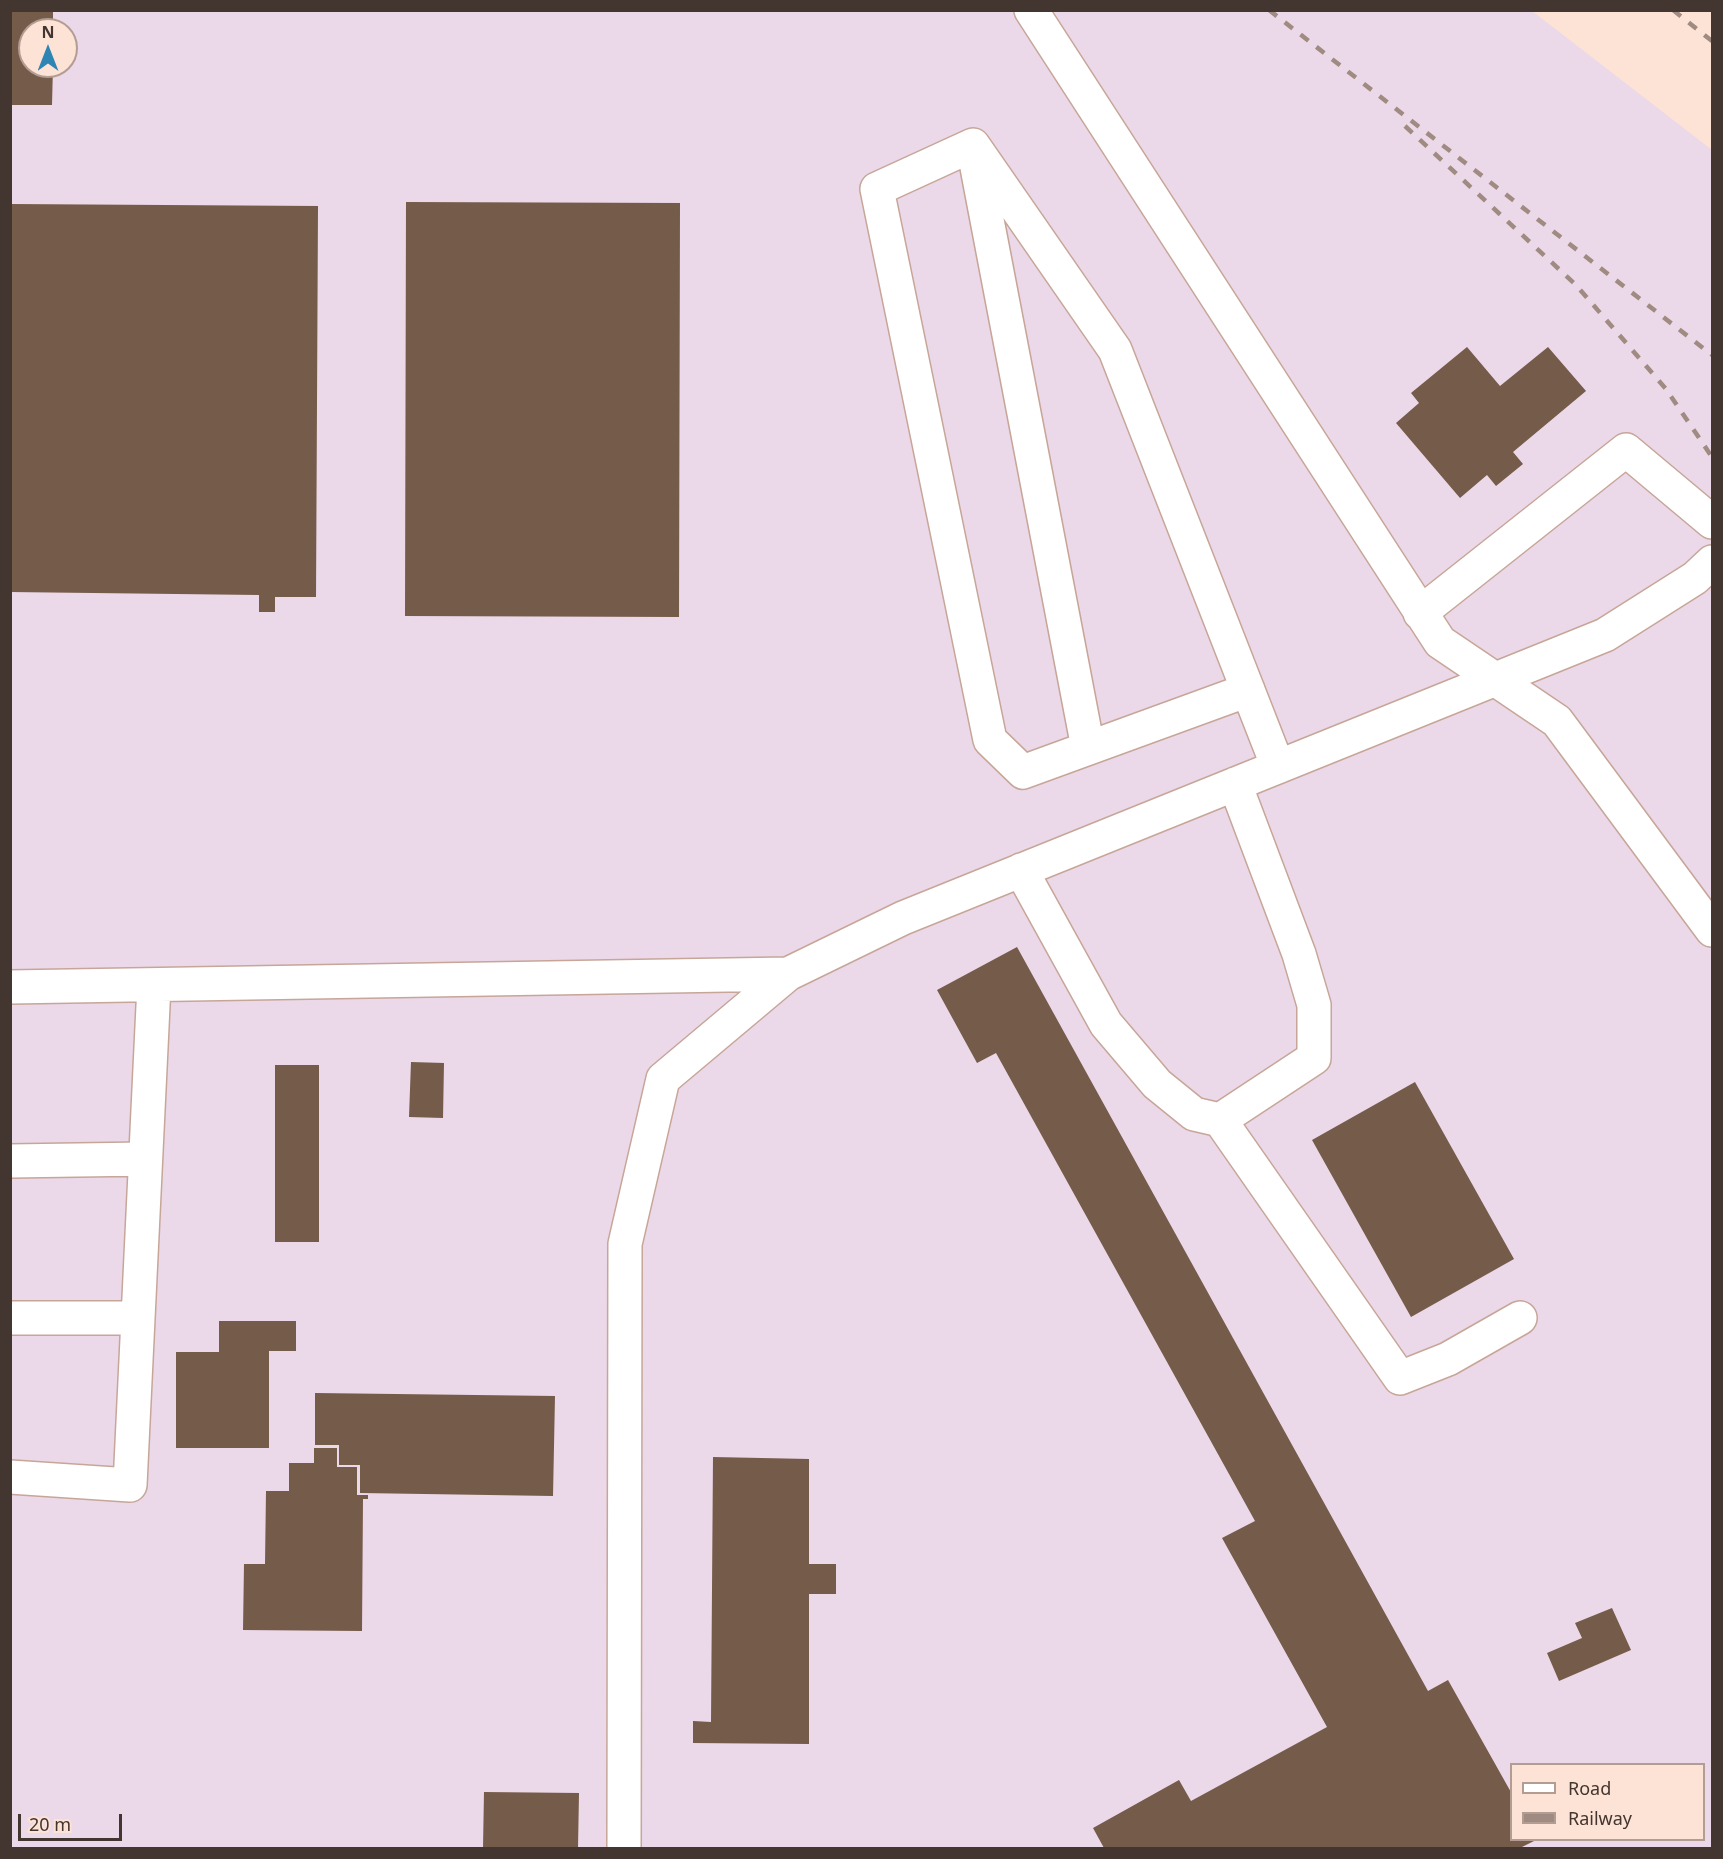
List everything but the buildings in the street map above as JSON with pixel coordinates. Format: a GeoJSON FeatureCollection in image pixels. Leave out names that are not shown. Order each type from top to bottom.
{"type":"FeatureCollection","features":[{"type":"Feature","properties":{"kind":"lane"},"geometry":{"type":"LineString","coordinates":[[1031,10],[1440,642],[1557,721],[1713,930]]}},
{"type":"Feature","properties":{"kind":"lane"},"geometry":{"type":"LineString","coordinates":[[973,145],[877,189],[990,740],[1023,772],[1248,690]]}},
{"type":"Feature","properties":{"kind":"lane"},"geometry":{"type":"LineString","coordinates":[[973,145],[1115,350],[1278,766]]}},
{"type":"Feature","properties":{"kind":"lane"},"geometry":{"type":"LineString","coordinates":[[973,145],[1088,748]]}},
{"type":"Feature","properties":{"kind":"lane"},"geometry":{"type":"LineString","coordinates":[[1420,613],[1626,450],[1713,522]]}},
{"type":"Feature","properties":{"kind":"lane"},"geometry":{"type":"LineString","coordinates":[[624,1848],[626,1244],[663,1079],[788,974],[903,918],[1605,635],[1695,578],[1713,562]]}},
{"type":"Feature","properties":{"kind":"lane"},"geometry":{"type":"LineString","coordinates":[[1220,1120],[1314,1058],[1314,1005],[1299,954],[1235,784]]}},
{"type":"Feature","properties":{"kind":"lane"},"geometry":{"type":"LineString","coordinates":[[1021,870],[1106,1024],[1157,1083],[1194,1114],[1220,1120],[1400,1378],[1448,1359],[1520,1318]]}},
{"type":"Feature","properties":{"kind":"lane"},"geometry":{"type":"LineString","coordinates":[[10,987],[788,974]]}},
{"type":"Feature","properties":{"kind":"lane"},"geometry":{"type":"LineString","coordinates":[[10,1477],[130,1485],[154,985]]}},
{"type":"Feature","properties":{"kind":"lane"},"geometry":{"type":"LineString","coordinates":[[10,1161],[145,1159]]}},
{"type":"Feature","properties":{"kind":"lane"},"geometry":{"type":"LineString","coordinates":[[10,1318],[138,1318]]}},
{"type":"Feature","properties":{"kind":"shaded area"},"geometry":{"type":"Polygon","coordinates":[[[11,11],[1532,11],[1712,150],[1712,1848],[11,1848],[11,11]]]}},
{"type":"Feature","properties":{"kind":"railway"},"geometry":{"type":"LineString","coordinates":[[1269,10],[1712,355]]}},
{"type":"Feature","properties":{"kind":"railway"},"geometry":{"type":"LineString","coordinates":[[1673,10],[1712,41]]}},
{"type":"Feature","properties":{"kind":"railway"},"geometry":{"type":"LineString","coordinates":[[1405,126],[1576,285],[1666,389],[1712,457]]}}]}
